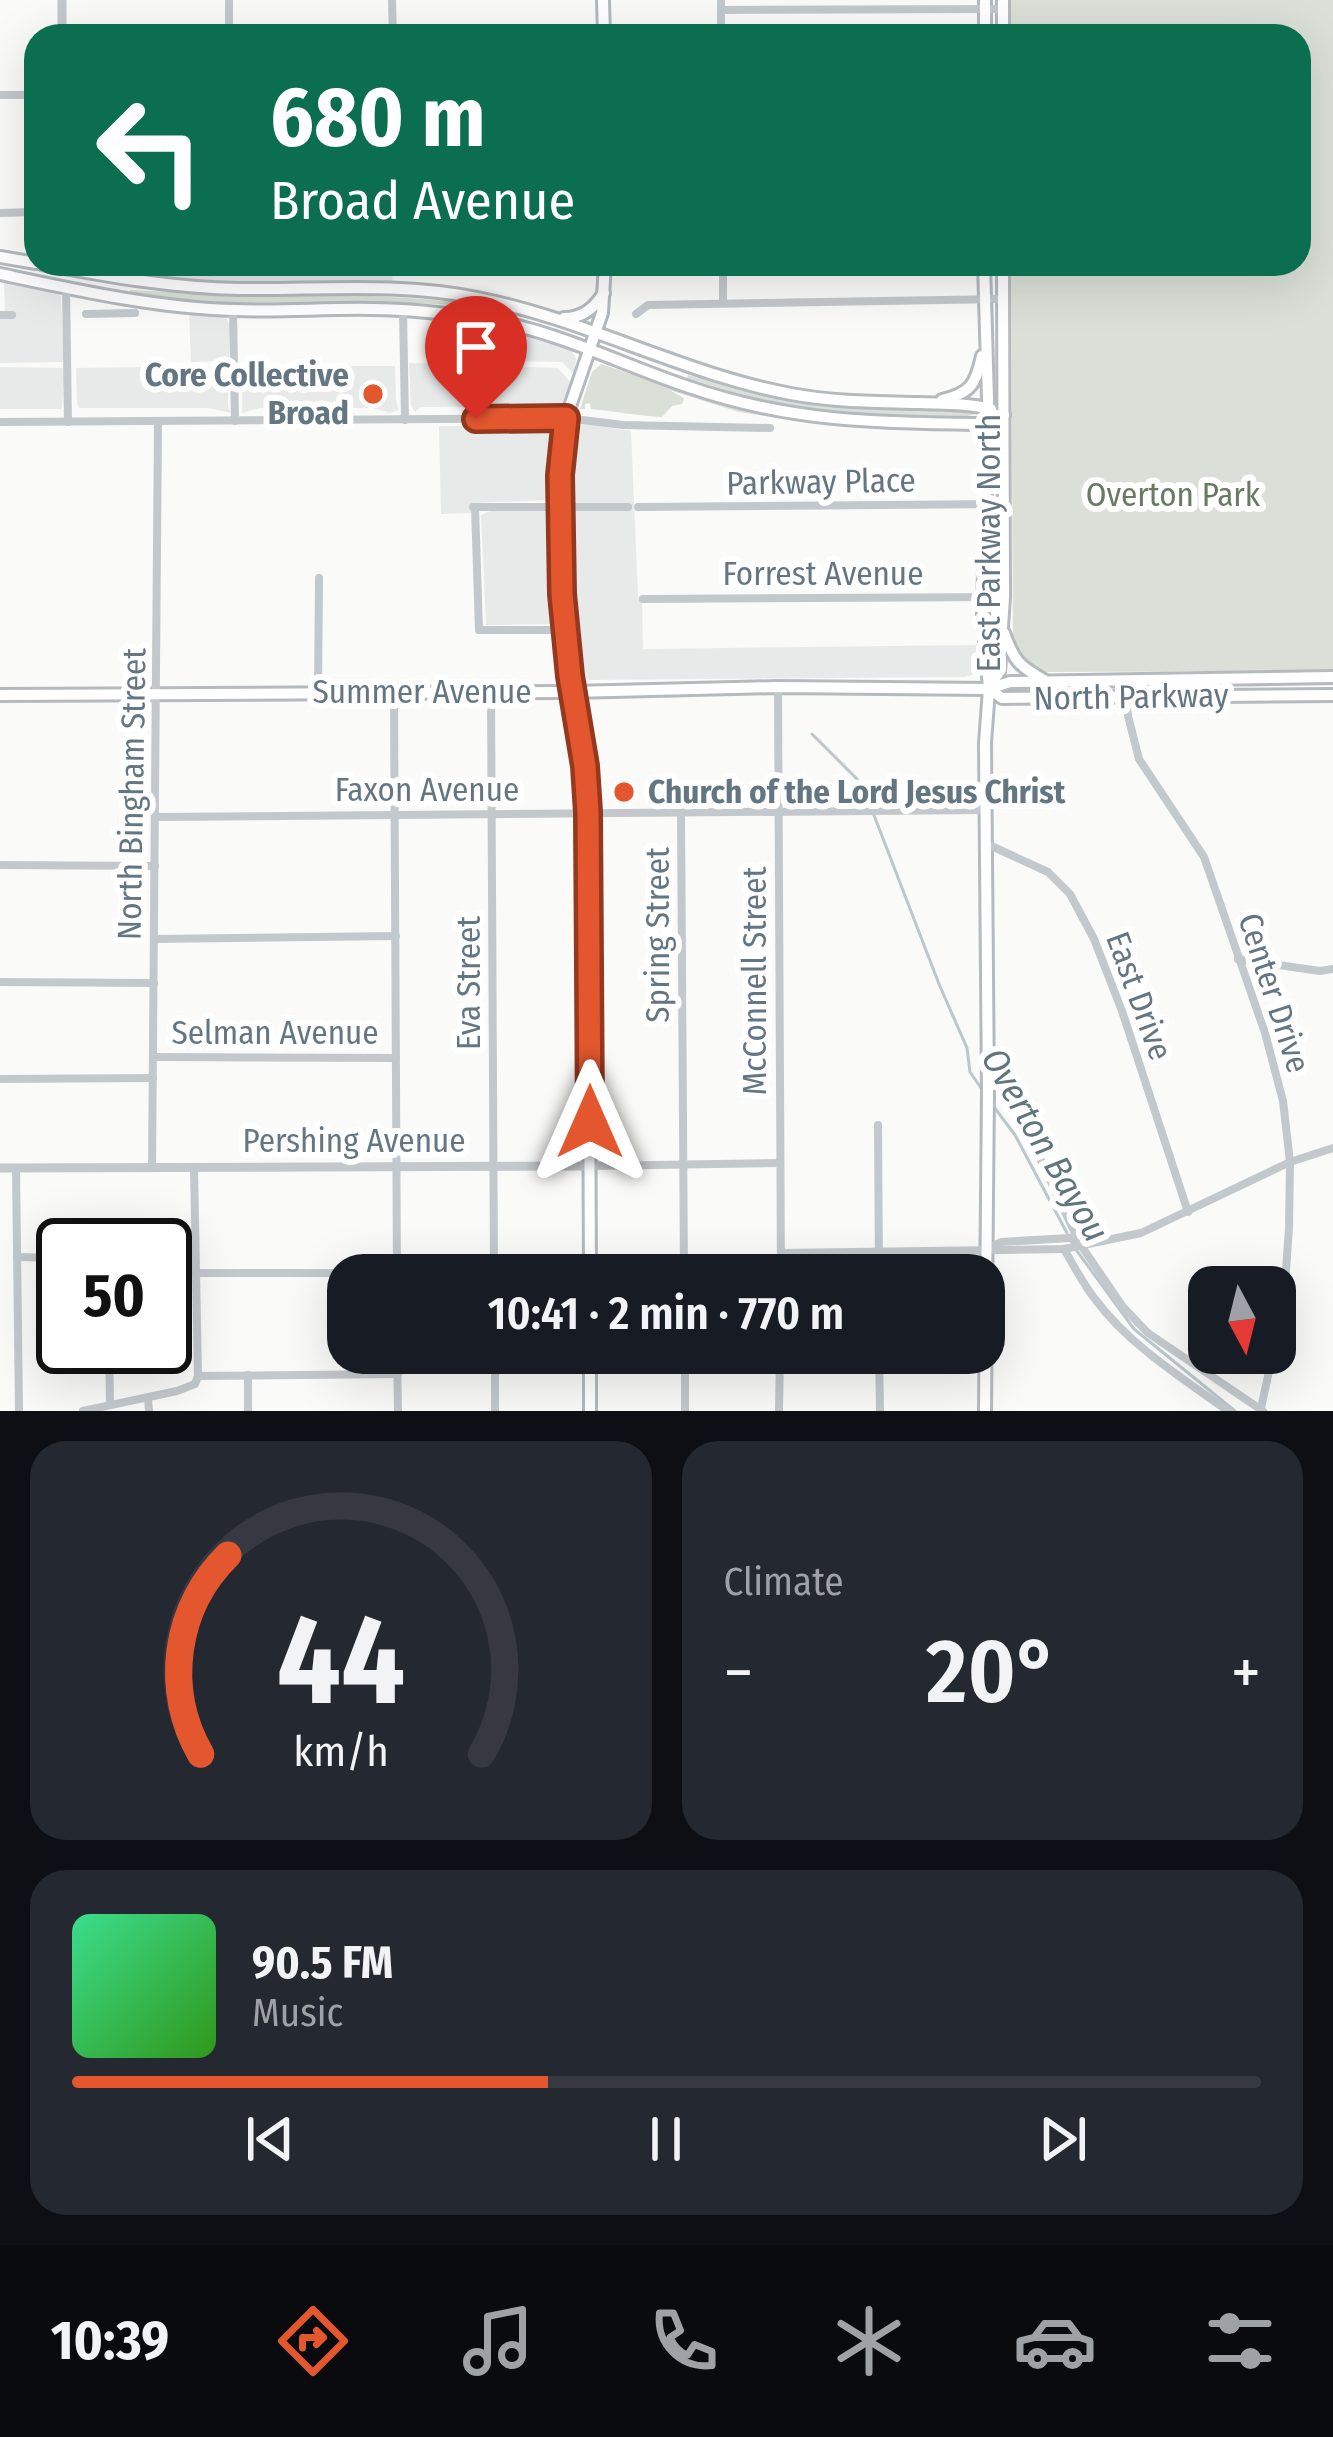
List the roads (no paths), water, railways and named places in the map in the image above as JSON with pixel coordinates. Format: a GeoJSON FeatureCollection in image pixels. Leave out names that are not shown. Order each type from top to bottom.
{"type":"FeatureCollection","features":[{"type":"Feature","properties":{"kind":"main road"},"geometry":{"type":"LineString","coordinates":[[0,274],[233,310],[403,310],[496,321],[548,334],[691,388],[810,417],[988,424],[1004,416]]}},
{"type":"Feature","properties":{"kind":"main road"},"geometry":{"type":"LineString","coordinates":[[125,276],[184,286],[417,290],[474,297],[555,318],[697,370],[795,395],[988,407],[1004,416]]}},
{"type":"Feature","properties":{"kind":"main road"},"geometry":{"type":"LineString","coordinates":[[590,1254],[588,812],[565,630],[560,506],[566,418],[597,333],[605,276]]}},
{"type":"Feature","properties":{"kind":"main road","name":"East Parkway North"},"geometry":{"type":"LineString","coordinates":[[984,276],[988,407],[984,597],[989,688]]}},
{"type":"Feature","properties":{"kind":"main road","name":"East Parkway North"},"geometry":{"type":"LineString","coordinates":[[989,688],[999,672],[1004,597],[1003,276]]}},
{"type":"Feature","properties":{"kind":"main road"},"geometry":{"type":"LineString","coordinates":[[555,318],[583,314],[604,293]]}},
{"type":"Feature","properties":{"kind":"main road"},"geometry":{"type":"LineString","coordinates":[[928,403],[968,390],[986,341]]}},
{"type":"Feature","properties":{"kind":"main road"},"geometry":{"type":"LineString","coordinates":[[1002,627],[1012,657],[1047,682]]}},
{"type":"Feature","properties":{"kind":"main road","name":"North Parkway"},"geometry":{"type":"LineString","coordinates":[[989,688],[1010,682],[1333,677]]}},
{"type":"Feature","properties":{"kind":"main road"},"geometry":{"type":"LineString","coordinates":[[985,1411],[989,688]]}},
{"type":"Feature","properties":{"kind":"main road","name":"Summer Avenue"},"geometry":{"type":"LineString","coordinates":[[0,694],[989,688]]}},
{"type":"Feature","properties":{"kind":"main road","name":"North Parkway"},"geometry":{"type":"LineString","coordinates":[[989,688],[1002,698],[1333,695]]}},
{"type":"Feature","properties":{"kind":"main road"},"geometry":{"type":"LineString","coordinates":[[590,1374],[590,1411]]}},
{"type":"Feature","properties":{"kind":"street"},"geometry":{"type":"LineString","coordinates":[[721,5],[1003,5]]}},
{"type":"Feature","properties":{"kind":"street"},"geometry":{"type":"LineString","coordinates":[[66,276],[68,422]]}},
{"type":"Feature","properties":{"kind":"street"},"geometry":{"type":"LineString","coordinates":[[722,276],[723,303]]}},
{"type":"Feature","properties":{"kind":"street"},"geometry":{"type":"LineString","coordinates":[[104,314],[106,294]]}},
{"type":"Feature","properties":{"kind":"street"},"geometry":{"type":"LineString","coordinates":[[636,314],[648,305],[1003,299]]}},
{"type":"Feature","properties":{"kind":"street"},"geometry":{"type":"LineString","coordinates":[[233,310],[235,421]]}},
{"type":"Feature","properties":{"kind":"street"},"geometry":{"type":"LineString","coordinates":[[403,310],[405,420]]}},
{"type":"Feature","properties":{"kind":"street"},"geometry":{"type":"LineString","coordinates":[[86,314],[135,313]]}},
{"type":"Feature","properties":{"kind":"street"},"geometry":{"type":"LineString","coordinates":[[0,315],[12,315]]}},
{"type":"Feature","properties":{"kind":"street"},"geometry":{"type":"LineString","coordinates":[[0,422],[566,418],[623,425],[770,428]]}},
{"type":"Feature","properties":{"kind":"street","name":"North Bingham Street"},"geometry":{"type":"LineString","coordinates":[[152,1168],[158,421]]}},
{"type":"Feature","properties":{"kind":"street","name":"Parkway Place"},"geometry":{"type":"LineString","coordinates":[[565,630],[479,630],[473,507],[1005,504]]}},
{"type":"Feature","properties":{"kind":"street"},"geometry":{"type":"LineString","coordinates":[[317,692],[319,578]]}},
{"type":"Feature","properties":{"kind":"street","name":"Forrest Avenue"},"geometry":{"type":"LineString","coordinates":[[643,599],[1004,597]]}},
{"type":"Feature","properties":{"kind":"street","name":"Center Drive"},"geometry":{"type":"LineString","coordinates":[[1124,681],[1139,759],[1204,857],[1271,1056],[1291,1162],[1286,1266]]}},
{"type":"Feature","properties":{"kind":"street","name":"McConnell Street"},"geometry":{"type":"LineString","coordinates":[[778,687],[781,1253]]}},
{"type":"Feature","properties":{"kind":"street"},"geometry":{"type":"LineString","coordinates":[[394,692],[397,1254]]}},
{"type":"Feature","properties":{"kind":"street","name":"Eva Street"},"geometry":{"type":"LineString","coordinates":[[490,692],[494,1254]]}},
{"type":"Feature","properties":{"kind":"street","name":"Faxon Avenue"},"geometry":{"type":"LineString","coordinates":[[156,817],[986,810]]}},
{"type":"Feature","properties":{"kind":"street","name":"Spring Street"},"geometry":{"type":"LineString","coordinates":[[681,812],[684,1254]]}},
{"type":"Feature","properties":{"kind":"street","name":"East Drive"},"geometry":{"type":"LineString","coordinates":[[986,843],[1048,872],[1070,894],[1094,939],[1122,1011],[1188,1212]]}},
{"type":"Feature","properties":{"kind":"street"},"geometry":{"type":"LineString","coordinates":[[0,865],[155,866]]}},
{"type":"Feature","properties":{"kind":"street"},"geometry":{"type":"LineString","coordinates":[[154,939],[395,936]]}},
{"type":"Feature","properties":{"kind":"street"},"geometry":{"type":"LineString","coordinates":[[1238,959],[1333,969]]}},
{"type":"Feature","properties":{"kind":"street"},"geometry":{"type":"LineString","coordinates":[[0,982],[154,982]]}},
{"type":"Feature","properties":{"kind":"street"},"geometry":{"type":"LineString","coordinates":[[987,1044],[1095,1300],[1151,1354],[1228,1411]]}},
{"type":"Feature","properties":{"kind":"street","name":"Selman Avenue"},"geometry":{"type":"LineString","coordinates":[[153,1057],[396,1058]]}},
{"type":"Feature","properties":{"kind":"street"},"geometry":{"type":"LineString","coordinates":[[0,1079],[153,1078]]}},
{"type":"Feature","properties":{"kind":"street"},"geometry":{"type":"LineString","coordinates":[[878,1125],[879,1252]]}},
{"type":"Feature","properties":{"kind":"street"},"geometry":{"type":"LineString","coordinates":[[781,1253],[985,1250],[1001,1242],[1072,1244],[1141,1233],[1291,1162],[1333,1148]]}},
{"type":"Feature","properties":{"kind":"street","name":"Pershing Avenue"},"geometry":{"type":"LineString","coordinates":[[0,1168],[780,1163]]}},
{"type":"Feature","properties":{"kind":"street"},"geometry":{"type":"LineString","coordinates":[[16,1168],[19,1411]]}},
{"type":"Feature","properties":{"kind":"street"},"geometry":{"type":"LineString","coordinates":[[83,1411],[195,1384],[194,1168]]}},
{"type":"Feature","properties":{"kind":"street"},"geometry":{"type":"LineString","coordinates":[[1072,1244],[1148,1334],[1262,1410],[1269,1374]]}},
{"type":"Feature","properties":{"kind":"street"},"geometry":{"type":"LineString","coordinates":[[17,1257],[36,1257]]}},
{"type":"Feature","properties":{"kind":"street"},"geometry":{"type":"LineString","coordinates":[[195,1273],[327,1274]]}},
{"type":"Feature","properties":{"kind":"street"},"geometry":{"type":"LineString","coordinates":[[109,1374],[110,1404]]}},
{"type":"Feature","properties":{"kind":"street"},"geometry":{"type":"LineString","coordinates":[[198,1376],[398,1374],[398,1411]]}},
{"type":"Feature","properties":{"kind":"street"},"geometry":{"type":"LineString","coordinates":[[495,1374],[495,1411]]}},
{"type":"Feature","properties":{"kind":"street"},"geometry":{"type":"LineString","coordinates":[[685,1374],[685,1411]]}},
{"type":"Feature","properties":{"kind":"street"},"geometry":{"type":"LineString","coordinates":[[779,1411],[780,1374]]}},
{"type":"Feature","properties":{"kind":"street"},"geometry":{"type":"LineString","coordinates":[[879,1374],[880,1411]]}},
{"type":"Feature","properties":{"kind":"street"},"geometry":{"type":"LineString","coordinates":[[248,1375],[248,1411]]}},
{"type":"Feature","properties":{"kind":"street"},"geometry":{"type":"LineString","coordinates":[[148,1398],[149,1411]]}},
{"type":"Feature","properties":{"kind":"waterway","name":"Overton Bayou"},"geometry":{"type":"LineString","coordinates":[[812,734],[862,784],[967,1048],[970,1072],[985,1094]]}},
{"type":"Feature","properties":{"kind":"waterway","name":"Overton Bayou"},"geometry":{"type":"LineString","coordinates":[[994,1107],[1015,1135],[1067,1233]]}},
{"type":"Feature","properties":{"kind":"waterway","name":"Overton Bayou"},"geometry":{"type":"LineString","coordinates":[[1074,1247],[1134,1329],[1235,1411]]}},
{"type":"Feature","properties":{"kind":"place","name":"Core Collective Broad"},"geometry":{"type":"Point","coordinates":[373,394]}},
{"type":"Feature","properties":{"kind":"place","name":"Church of the Lord Jesus Christ"},"geometry":{"type":"Point","coordinates":[624,792]}},
{"type":"Feature","properties":{"kind":"park label","name":"Overton Park"},"geometry":{"type":"Point","coordinates":[1173,495]}}]}
